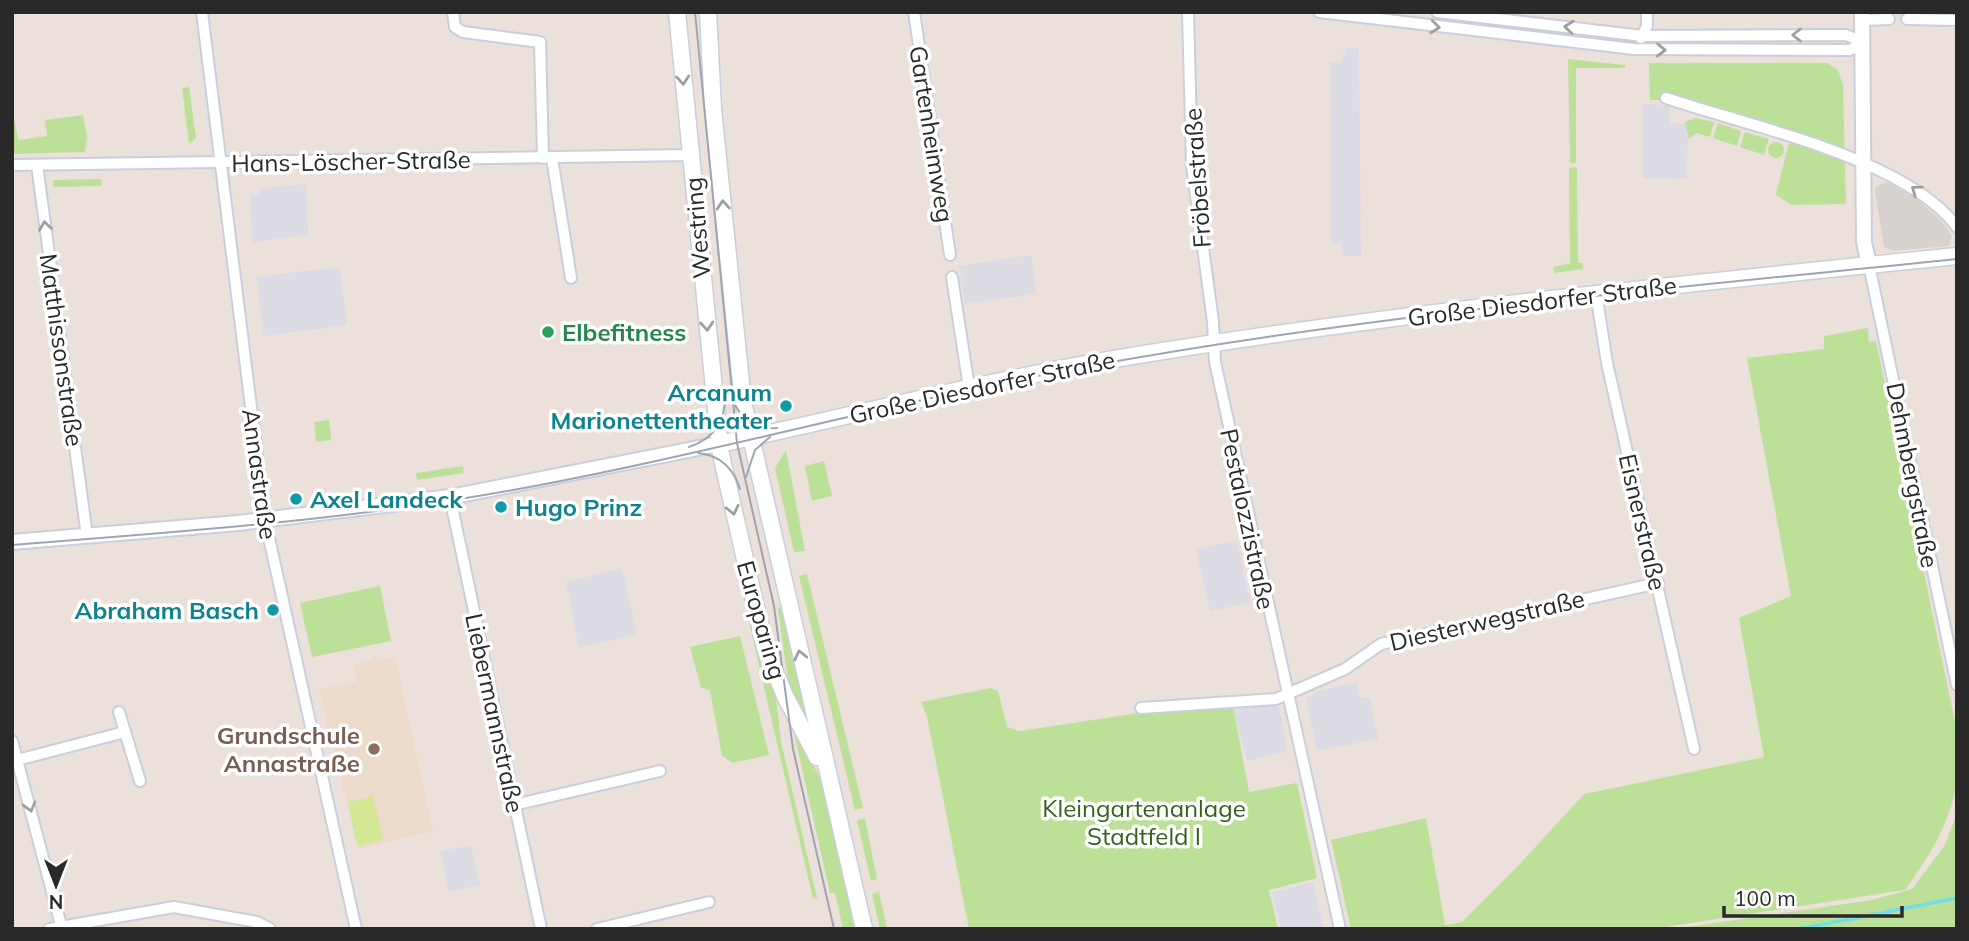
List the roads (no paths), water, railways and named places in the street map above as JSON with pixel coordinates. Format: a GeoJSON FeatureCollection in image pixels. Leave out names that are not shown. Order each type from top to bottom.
{"type":"FeatureCollection","features":[{"type":"Feature","properties":{"kind":"main road","name":"Westring"},"geometry":{"type":"LineString","coordinates":[[677,12],[719,444]]}},
{"type":"Feature","properties":{"kind":"main road","name":"Westring"},"geometry":{"type":"LineString","coordinates":[[708,12],[728,266],[743,402],[750,437]]}},
{"type":"Feature","properties":{"kind":"main road","name":"Große Diesdorfer Straße"},"geometry":{"type":"LineString","coordinates":[[719,444],[1079,365],[1213,344],[1596,293],[1957,256]]}},
{"type":"Feature","properties":{"kind":"main road","name":"Europaring"},"geometry":{"type":"LineString","coordinates":[[750,437],[864,929]]}},
{"type":"Feature","properties":{"kind":"main road","name":"Europaring"},"geometry":{"type":"LineString","coordinates":[[719,444],[765,647],[785,696],[831,788]]}},
{"type":"Feature","properties":{"kind":"street","name":"Annastraße"},"geometry":{"type":"LineString","coordinates":[[202,12],[265,520],[356,929]]}},
{"type":"Feature","properties":{"kind":"street"},"geometry":{"type":"LineString","coordinates":[[453,12],[455,26],[463,32],[535,40],[540,43],[547,158],[571,278]]}},
{"type":"Feature","properties":{"kind":"street","name":"Gartenheimweg"},"geometry":{"type":"LineString","coordinates":[[914,12],[950,255]]}},
{"type":"Feature","properties":{"kind":"street","name":"Fröbelstraße"},"geometry":{"type":"LineString","coordinates":[[1188,12],[1192,166],[1213,322],[1213,344]]}},
{"type":"Feature","properties":{"kind":"street"},"geometry":{"type":"LineString","coordinates":[[1319,12],[1634,49],[1850,50],[1863,42]]}},
{"type":"Feature","properties":{"kind":"street"},"geometry":{"type":"LineString","coordinates":[[1437,12],[1643,36],[1850,35],[1863,42]]}},
{"type":"Feature","properties":{"kind":"street"},"geometry":{"type":"LineString","coordinates":[[1634,49],[1643,36],[1647,12]]}},
{"type":"Feature","properties":{"kind":"street"},"geometry":{"type":"LineString","coordinates":[[1869,265],[1864,242],[1866,165],[1863,16],[1889,19]]}},
{"type":"Feature","properties":{"kind":"street"},"geometry":{"type":"LineString","coordinates":[[1907,19],[1957,20]]}},
{"type":"Feature","properties":{"kind":"street"},"geometry":{"type":"LineString","coordinates":[[1666,98],[1866,165],[1918,190],[1957,228]]}},
{"type":"Feature","properties":{"kind":"street","name":"Hans-Löscher-Straße"},"geometry":{"type":"LineString","coordinates":[[12,165],[690,155]]}},
{"type":"Feature","properties":{"kind":"street","name":"Matthissonstraße"},"geometry":{"type":"LineString","coordinates":[[37,165],[88,536]]}},
{"type":"Feature","properties":{"kind":"street","name":"Dehmbergstraße"},"geometry":{"type":"LineString","coordinates":[[1869,265],[1957,685]]}},
{"type":"Feature","properties":{"kind":"street"},"geometry":{"type":"LineString","coordinates":[[952,277],[969,388]]}},
{"type":"Feature","properties":{"kind":"street","name":"Eisnerstraße"},"geometry":{"type":"LineString","coordinates":[[1596,293],[1607,363],[1693,750]]}},
{"type":"Feature","properties":{"kind":"street","name":"Pestalozzistraße"},"geometry":{"type":"LineString","coordinates":[[1213,344],[1286,695],[1340,929]]}},
{"type":"Feature","properties":{"kind":"street","name":"Große Diesdorfer Straße"},"geometry":{"type":"LineString","coordinates":[[12,542],[265,520],[450,498],[719,444]]}},
{"type":"Feature","properties":{"kind":"street","name":"Liebermannstraße"},"geometry":{"type":"LineString","coordinates":[[450,498],[541,929]]}},
{"type":"Feature","properties":{"kind":"street","name":"Diesterwegstraße"},"geometry":{"type":"LineString","coordinates":[[1286,695],[1345,669],[1381,644],[1658,583]]}},
{"type":"Feature","properties":{"kind":"street"},"geometry":{"type":"LineString","coordinates":[[1141,708],[1272,699],[1286,695]]}},
{"type":"Feature","properties":{"kind":"street"},"geometry":{"type":"LineString","coordinates":[[119,712],[140,781]]}},
{"type":"Feature","properties":{"kind":"street"},"geometry":{"type":"LineString","coordinates":[[17,760],[125,732]]}},
{"type":"Feature","properties":{"kind":"street"},"geometry":{"type":"LineString","coordinates":[[12,741],[62,928]]}},
{"type":"Feature","properties":{"kind":"street"},"geometry":{"type":"LineString","coordinates":[[514,805],[660,771]]}},
{"type":"Feature","properties":{"kind":"street"},"geometry":{"type":"LineString","coordinates":[[597,929],[709,902]]}},
{"type":"Feature","properties":{"kind":"street"},"geometry":{"type":"LineString","coordinates":[[49,929],[174,907],[257,922],[270,929]]}},
{"type":"Feature","properties":{"kind":"waterway"},"geometry":{"type":"LineString","coordinates":[[1799,929],[1957,898]]}},
{"type":"Feature","properties":{"kind":"tram line"},"geometry":{"type":"LineString","coordinates":[[695,12],[737,443],[774,606],[793,749],[834,929]]}},
{"type":"Feature","properties":{"kind":"tram line"},"geometry":{"type":"LineString","coordinates":[[12,545],[264,524],[513,490],[656,461],[1012,381],[1192,348],[1519,304],[1957,259]]}},
{"type":"Feature","properties":{"kind":"tram line"},"geometry":{"type":"LineString","coordinates":[[689,447],[705,439],[716,428],[723,414],[725,397]]}},
{"type":"Feature","properties":{"kind":"tram line"},"geometry":{"type":"LineString","coordinates":[[733,401],[741,414],[751,422],[763,427],[777,428]]}},
{"type":"Feature","properties":{"kind":"tram line"},"geometry":{"type":"LineString","coordinates":[[746,477],[755,450],[770,437]]}},
{"type":"Feature","properties":{"kind":"tram line"},"geometry":{"type":"LineString","coordinates":[[698,453],[725,464],[740,489]]}},
{"type":"Feature","properties":{"kind":"place","name":"Elbefitness"},"geometry":{"type":"Point","coordinates":[548,332]}},
{"type":"Feature","properties":{"kind":"place","name":"Arcanum Marionettentheater"},"geometry":{"type":"Point","coordinates":[786,406]}},
{"type":"Feature","properties":{"kind":"place","name":"Axel Landeck"},"geometry":{"type":"Point","coordinates":[296,499]}},
{"type":"Feature","properties":{"kind":"place","name":"Hugo Prinz"},"geometry":{"type":"Point","coordinates":[501,507]}},
{"type":"Feature","properties":{"kind":"place","name":"Abraham Basch"},"geometry":{"type":"Point","coordinates":[273,610]}},
{"type":"Feature","properties":{"kind":"place","name":"Grundschule Annastraße"},"geometry":{"type":"Point","coordinates":[374,749]}},
{"type":"Feature","properties":{"kind":"park label","name":"Kleingartenanlage Stadtfeld I"},"geometry":{"type":"Point","coordinates":[1144,822]}}]}
